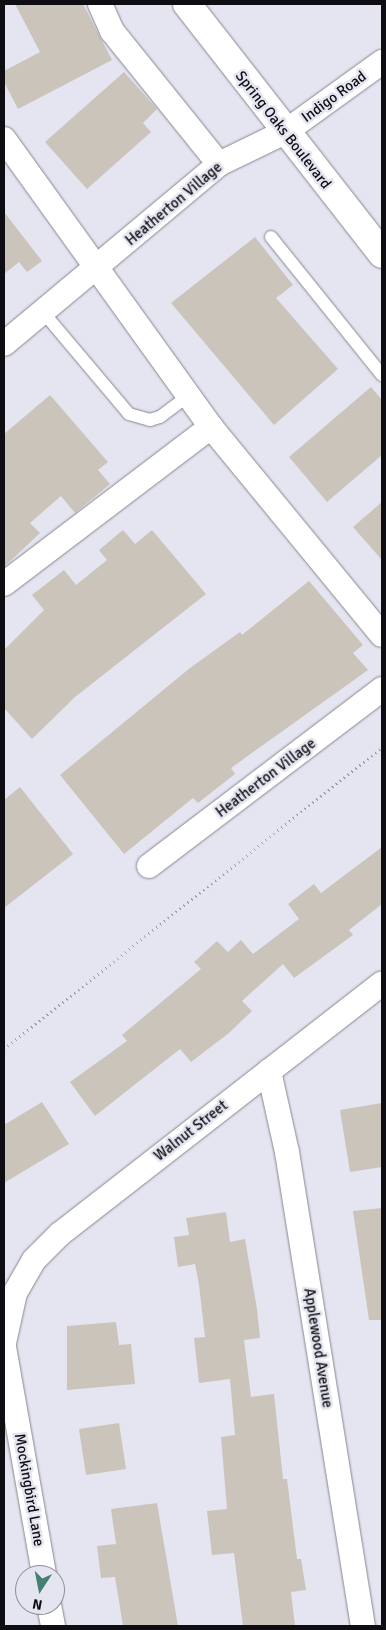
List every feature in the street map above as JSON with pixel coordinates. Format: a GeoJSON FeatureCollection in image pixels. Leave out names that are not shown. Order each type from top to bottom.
{"type":"FeatureCollection","features":[{"type":"Feature","properties":{"kind":"street"},"geometry":{"type":"LineString","coordinates":[[100,4],[112,31],[218,164]]}},
{"type":"Feature","properties":{"kind":"street","name":"Spring Oaks Boulevard"},"geometry":{"type":"LineString","coordinates":[[187,4],[382,254]]}},
{"type":"Feature","properties":{"kind":"street","name":"Indigo Road"},"geometry":{"type":"LineString","coordinates":[[285,132],[382,62]]}},
{"type":"Feature","properties":{"kind":"street","name":"Heatherton Village"},"geometry":{"type":"LineString","coordinates":[[4,344],[218,164],[285,132]]}},
{"type":"Feature","properties":{"kind":"street"},"geometry":{"type":"LineString","coordinates":[[4,139],[94,270],[211,428],[382,635]]}},
{"type":"Feature","properties":{"kind":"street"},"geometry":{"type":"LineString","coordinates":[[4,584],[211,428]]}},
{"type":"Feature","properties":{"kind":"street","name":"Heatherton Village"},"geometry":{"type":"LineString","coordinates":[[149,866],[382,689]]}},
{"type":"Feature","properties":{"kind":"street","name":"Walnut Street"},"geometry":{"type":"LineString","coordinates":[[4,1343],[15,1293],[34,1260],[60,1234],[382,983]]}},
{"type":"Feature","properties":{"kind":"street","name":"Applewood Avenue"},"geometry":{"type":"LineString","coordinates":[[269,1071],[286,1152],[363,1626]]}},
{"type":"Feature","properties":{"kind":"street","name":"Mockingbird Lane"},"geometry":{"type":"LineString","coordinates":[[4,1347],[42,1565]]}},
{"type":"Feature","properties":{"kind":"lane"},"geometry":{"type":"LineString","coordinates":[[272,237],[382,375]]}},
{"type":"Feature","properties":{"kind":"lane"},"geometry":{"type":"LineString","coordinates":[[43,312],[129,414],[155,418],[188,396]]}},
{"type":"Feature","properties":{"kind":"path"},"geometry":{"type":"LineString","coordinates":[[4,1049],[382,747]]}},
{"type":"Feature","properties":{"kind":"building"},"geometry":{"type":"Polygon","coordinates":[[[15,4],[83,4],[112,60],[18,109],[4,82],[4,71],[40,52],[15,4]]]}},
{"type":"Feature","properties":{"kind":"building"},"geometry":{"type":"Polygon","coordinates":[[[124,72],[157,109],[143,123],[151,132],[87,189],[45,142],[124,72]]]}},
{"type":"Feature","properties":{"kind":"building"},"geometry":{"type":"Polygon","coordinates":[[[4,212],[42,261],[27,272],[19,262],[4,274],[4,212]]]}},
{"type":"Feature","properties":{"kind":"building"},"geometry":{"type":"Polygon","coordinates":[[[255,237],[293,285],[276,298],[338,369],[274,425],[171,303],[255,237]]]}},
{"type":"Feature","properties":{"kind":"building"},"geometry":{"type":"Polygon","coordinates":[[[371,387],[382,400],[382,455],[327,502],[289,457],[371,387]]]}},
{"type":"Feature","properties":{"kind":"building"},"geometry":{"type":"Polygon","coordinates":[[[50,395],[108,462],[98,470],[110,484],[75,513],[61,496],[30,523],[40,533],[4,567],[4,434],[50,395]]]}},
{"type":"Feature","properties":{"kind":"building"},"geometry":{"type":"Polygon","coordinates":[[[382,502],[382,560],[353,527],[382,502]]]}},
{"type":"Feature","properties":{"kind":"building"},"geometry":{"type":"Polygon","coordinates":[[[123,530],[135,544],[152,530],[206,594],[75,697],[32,739],[4,708],[4,650],[44,610],[32,595],[64,570],[76,585],[107,560],[99,550],[123,530]]]}},
{"type":"Feature","properties":{"kind":"building"},"geometry":{"type":"Polygon","coordinates":[[[309,581],[363,645],[353,653],[368,670],[231,768],[235,774],[198,803],[193,798],[124,854],[60,775],[190,668],[240,632],[242,635],[309,581]]]}},
{"type":"Feature","properties":{"kind":"building"},"geometry":{"type":"Polygon","coordinates":[[[20,787],[73,854],[4,908],[4,800],[20,787]]]}},
{"type":"Feature","properties":{"kind":"building"},"geometry":{"type":"Polygon","coordinates":[[[382,847],[382,904],[349,930],[353,935],[294,978],[283,964],[242,1001],[252,1011],[229,1033],[191,1062],[180,1049],[95,1116],[70,1082],[127,1041],[122,1035],[201,969],[194,962],[217,941],[228,952],[241,940],[253,954],[299,919],[288,904],[314,884],[321,893],[382,847]]]}},
{"type":"Feature","properties":{"kind":"building"},"geometry":{"type":"Polygon","coordinates":[[[42,1102],[69,1144],[4,1183],[4,1125],[42,1102]]]}},
{"type":"Feature","properties":{"kind":"building"},"geometry":{"type":"Polygon","coordinates":[[[382,1103],[382,1167],[350,1172],[340,1110],[382,1103]]]}},
{"type":"Feature","properties":{"kind":"building"},"geometry":{"type":"Polygon","coordinates":[[[382,1208],[382,1320],[369,1320],[353,1211],[382,1208]]]}},
{"type":"Feature","properties":{"kind":"building"},"geometry":{"type":"Polygon","coordinates":[[[226,1212],[230,1242],[245,1239],[257,1309],[260,1338],[244,1340],[251,1397],[274,1394],[283,1479],[287,1479],[297,1559],[301,1559],[306,1590],[291,1592],[295,1626],[243,1626],[234,1553],[212,1555],[207,1511],[227,1509],[221,1437],[235,1435],[230,1379],[199,1383],[194,1338],[205,1337],[199,1285],[195,1264],[178,1267],[174,1237],[189,1235],[186,1218],[226,1212]]]}},
{"type":"Feature","properties":{"kind":"building"},"geometry":{"type":"Polygon","coordinates":[[[116,1322],[119,1345],[131,1344],[135,1384],[67,1390],[67,1326],[116,1322]]]}},
{"type":"Feature","properties":{"kind":"building"},"geometry":{"type":"Polygon","coordinates":[[[119,1423],[126,1469],[86,1475],[79,1429],[119,1423]]]}},
{"type":"Feature","properties":{"kind":"building"},"geometry":{"type":"Polygon","coordinates":[[[157,1503],[178,1626],[123,1626],[115,1577],[101,1578],[97,1546],[116,1544],[111,1509],[157,1503]]]}}]}
